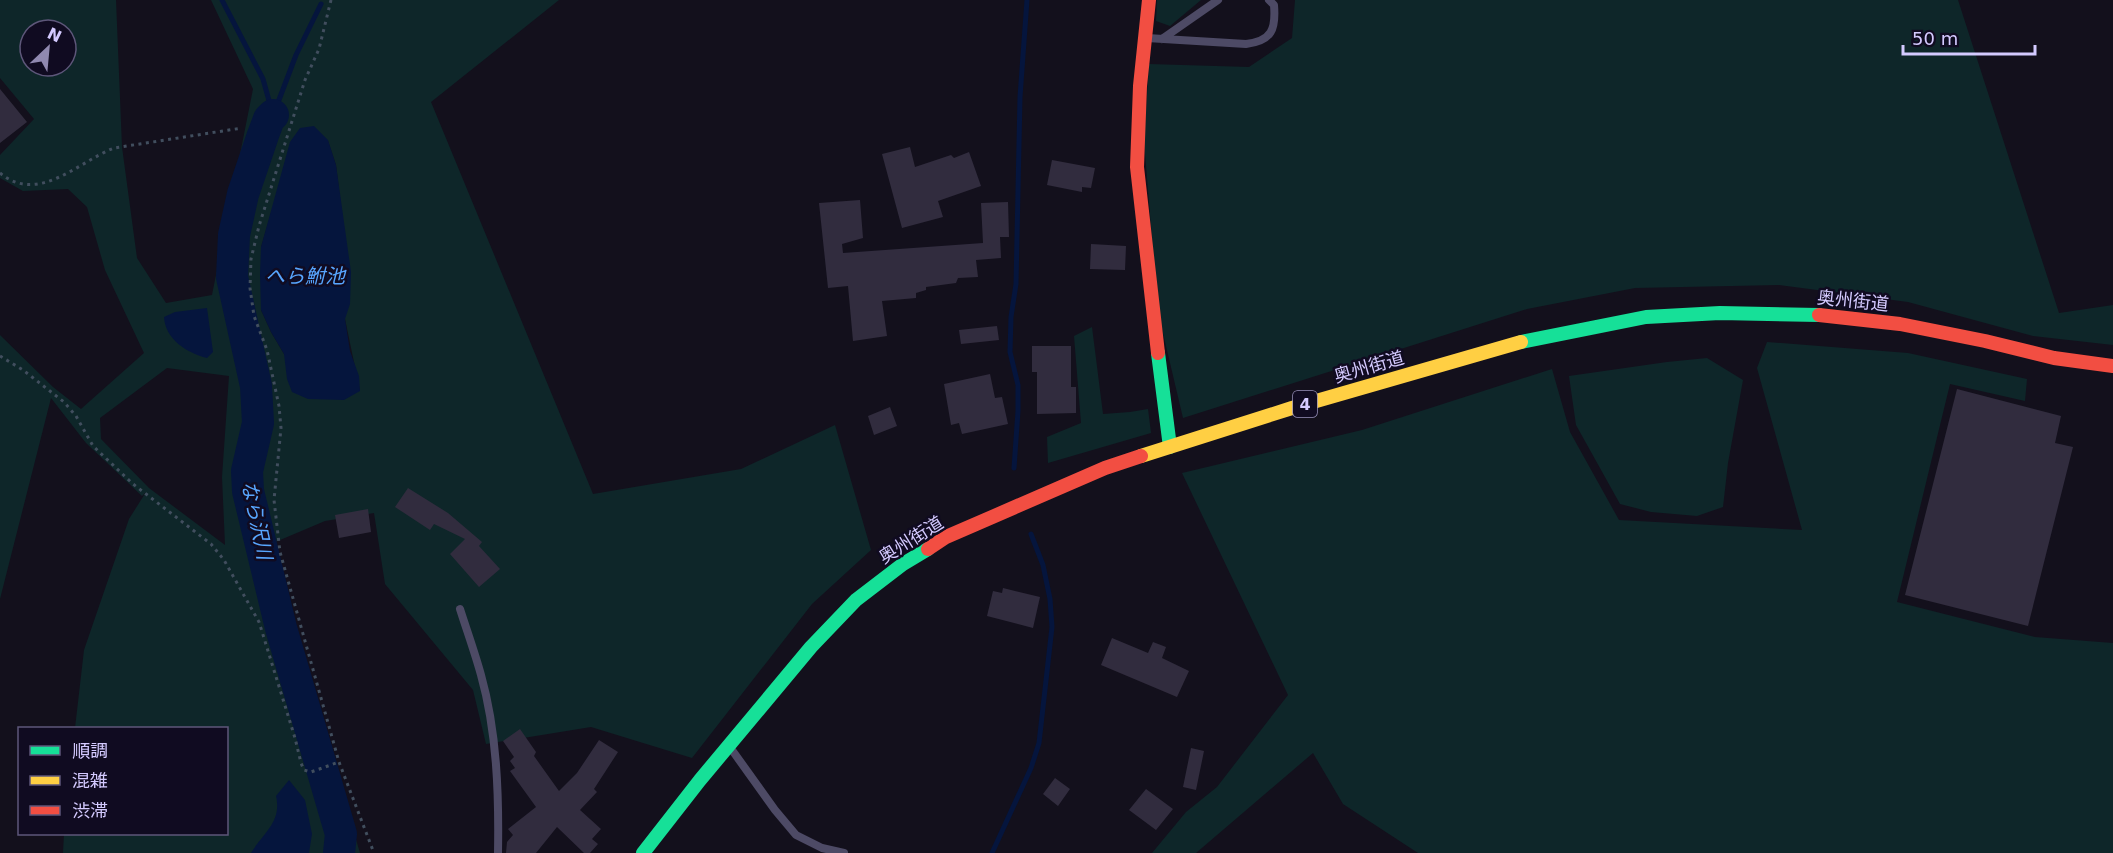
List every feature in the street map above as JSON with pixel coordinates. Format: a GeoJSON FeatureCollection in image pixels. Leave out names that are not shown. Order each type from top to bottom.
{"type":"FeatureCollection","features":[{"type":"Feature","properties":{"kind":"main road"},"geometry":{"type":"LineString","coordinates":[[1149,0],[1140,86],[1137,167],[1170,447]]}},
{"type":"Feature","properties":{"kind":"main road","name":"奥州街道"},"geometry":{"type":"LineString","coordinates":[[643,853],[811,647],[856,600],[903,564],[946,537],[1105,468],[1292,408],[1536,338],[1646,317],[1720,313],[1809,314],[1900,324],[2054,358],[2113,366]]}},
{"type":"Feature","properties":{"kind":"lane"},"geometry":{"type":"LineString","coordinates":[[1162,39],[1218,0]]}},
{"type":"Feature","properties":{"kind":"lane"},"geometry":{"type":"LineString","coordinates":[[1145,38],[1246,44],[1261,42],[1271,33],[1275,19],[1274,5],[1269,0]]}},
{"type":"Feature","properties":{"kind":"lane"},"geometry":{"type":"LineString","coordinates":[[460,609],[481,675],[490,720],[498,792],[498,853]]}},
{"type":"Feature","properties":{"kind":"lane"},"geometry":{"type":"LineString","coordinates":[[729,746],[796,835],[822,848],[844,853]]}},
{"type":"Feature","properties":{"kind":"path"},"geometry":{"type":"LineString","coordinates":[[331,0],[319,49],[305,80],[259,226],[251,259],[250,288],[254,316],[267,350],[279,406],[281,428],[274,500],[280,552],[339,762],[374,853]]}},
{"type":"Feature","properties":{"kind":"path"},"geometry":{"type":"LineString","coordinates":[[0,173],[26,186],[38,185],[57,178],[114,148],[242,128]]}},
{"type":"Feature","properties":{"kind":"path"},"geometry":{"type":"LineString","coordinates":[[0,356],[23,370],[64,402],[76,416],[93,446],[133,484],[211,544],[224,560],[260,622],[304,770],[311,772],[339,762]]}},
{"type":"Feature","properties":{"kind":"green space"},"geometry":{"type":"Polygon","coordinates":[[[0,0],[116,0],[122,147],[137,258],[166,303],[212,295],[253,89],[211,0],[559,0],[431,102],[593,494],[741,469],[835,425],[871,550],[812,604],[692,758],[591,727],[486,744],[473,690],[385,584],[374,513],[325,521],[273,543],[277,573],[360,853],[63,853],[64,835],[228,835],[228,727],[75,727],[84,650],[129,519],[146,492],[142,496],[86,443],[51,398],[0,599],[0,335],[53,387],[81,409],[144,353],[105,270],[87,207],[68,189],[23,191],[0,178],[0,155],[34,119],[0,78],[0,0]],[[328,141],[271,213],[261,247],[261,310],[284,354],[360,391],[345,319],[344,230],[336,165],[328,141]],[[167,368],[100,418],[101,439],[149,488],[225,545],[222,477],[229,376],[167,368]]]}},
{"type":"Feature","properties":{"kind":"green space"},"geometry":{"type":"Polygon","coordinates":[[[1157,0],[1201,0],[1170,26],[1156,21],[1157,0]]]}},
{"type":"Feature","properties":{"kind":"green space"},"geometry":{"type":"Polygon","coordinates":[[[1295,0],[1958,0],[2059,313],[2113,305],[2113,345],[2033,336],[1908,302],[1779,285],[1635,288],[1527,309],[1183,418],[1158,312],[1144,141],[1149,64],[1249,67],[1292,38],[1295,0]]]}},
{"type":"Feature","properties":{"kind":"green space"},"geometry":{"type":"Polygon","coordinates":[[[1092,327],[1103,414],[1148,409],[1151,433],[1048,463],[1047,437],[1081,423],[1074,336],[1092,327]]]}},
{"type":"Feature","properties":{"kind":"green space"},"geometry":{"type":"Polygon","coordinates":[[[1767,342],[1908,353],[2027,379],[2025,401],[1950,384],[1897,602],[2035,637],[2113,643],[2113,853],[1418,853],[1343,804],[1313,753],[1196,853],[1152,853],[1186,812],[1217,787],[1288,695],[1182,473],[1362,430],[1552,369],[1570,432],[1619,520],[1802,530],[1757,368],[1767,342]]]}},
{"type":"Feature","properties":{"kind":"green space"},"geometry":{"type":"Polygon","coordinates":[[[1707,358],[1743,380],[1728,463],[1723,507],[1697,516],[1651,512],[1620,504],[1576,425],[1569,376],[1707,358]]]}},
{"type":"Feature","properties":{"kind":"water","name":"へら鮒池"},"geometry":{"type":"Polygon","coordinates":[[[314,126],[328,140],[336,165],[351,272],[350,304],[345,319],[350,351],[359,376],[360,391],[344,400],[308,399],[292,392],[287,379],[284,354],[261,310],[261,247],[290,142],[300,128],[314,126]]]}},
{"type":"Feature","properties":{"kind":"water"},"geometry":{"type":"Polygon","coordinates":[[[207,308],[213,352],[207,358],[192,353],[178,344],[168,332],[164,317],[175,312],[207,308]]]}},
{"type":"Feature","properties":{"kind":"water"},"geometry":{"type":"Polygon","coordinates":[[[289,780],[305,800],[312,834],[309,853],[251,853],[271,826],[276,813],[276,796],[289,780]]]}},
{"type":"Feature","properties":{"kind":"building"},"geometry":{"type":"Polygon","coordinates":[[[0,89],[27,122],[0,143],[0,89]]]}},
{"type":"Feature","properties":{"kind":"building"},"geometry":{"type":"Polygon","coordinates":[[[910,147],[915,167],[951,155],[954,158],[969,152],[981,186],[938,201],[943,217],[902,228],[882,154],[910,147]]]}},
{"type":"Feature","properties":{"kind":"building"},"geometry":{"type":"Polygon","coordinates":[[[1052,160],[1095,168],[1091,188],[1082,187],[1082,192],[1047,185],[1052,160]]]}},
{"type":"Feature","properties":{"kind":"building"},"geometry":{"type":"Polygon","coordinates":[[[860,200],[863,238],[842,244],[843,253],[983,243],[981,203],[1008,202],[1009,237],[1000,237],[1001,258],[976,260],[978,277],[958,278],[956,283],[926,287],[926,290],[916,293],[916,298],[882,301],[887,336],[853,341],[848,286],[828,288],[819,203],[860,200]]]}},
{"type":"Feature","properties":{"kind":"building"},"geometry":{"type":"Polygon","coordinates":[[[1091,244],[1126,246],[1125,270],[1090,269],[1091,244]]]}},
{"type":"Feature","properties":{"kind":"building"},"geometry":{"type":"Polygon","coordinates":[[[997,326],[999,340],[961,344],[959,330],[997,326]]]}},
{"type":"Feature","properties":{"kind":"building"},"geometry":{"type":"Polygon","coordinates":[[[1032,346],[1071,346],[1071,387],[1076,387],[1076,413],[1037,414],[1037,372],[1032,372],[1032,346]]]}},
{"type":"Feature","properties":{"kind":"building"},"geometry":{"type":"Polygon","coordinates":[[[990,374],[995,398],[1002,397],[1008,424],[962,434],[959,423],[951,425],[944,384],[990,374]]]}},
{"type":"Feature","properties":{"kind":"building"},"geometry":{"type":"Polygon","coordinates":[[[1957,389],[2061,416],[2055,443],[2073,447],[2028,626],[1905,595],[1957,389]]]}},
{"type":"Feature","properties":{"kind":"building"},"geometry":{"type":"Polygon","coordinates":[[[890,407],[897,426],[874,435],[868,416],[890,407]]]}},
{"type":"Feature","properties":{"kind":"building"},"geometry":{"type":"Polygon","coordinates":[[[408,488],[448,513],[482,542],[479,546],[500,569],[479,587],[450,554],[465,539],[434,524],[430,530],[395,507],[408,488]]]}},
{"type":"Feature","properties":{"kind":"building"},"geometry":{"type":"Polygon","coordinates":[[[368,509],[371,532],[339,538],[335,515],[368,509]]]}},
{"type":"Feature","properties":{"kind":"building"},"geometry":{"type":"Polygon","coordinates":[[[1003,588],[1040,597],[1033,628],[987,616],[993,591],[1002,593],[1003,588]]]}},
{"type":"Feature","properties":{"kind":"building"},"geometry":{"type":"Polygon","coordinates":[[[1112,638],[1148,653],[1153,642],[1166,647],[1162,658],[1189,671],[1177,697],[1101,665],[1112,638]]]}},
{"type":"Feature","properties":{"kind":"building"},"geometry":{"type":"Polygon","coordinates":[[[520,729],[536,752],[534,756],[559,791],[577,773],[599,740],[618,752],[594,789],[597,792],[580,810],[601,829],[592,839],[598,844],[590,853],[584,853],[557,827],[536,853],[506,853],[507,842],[513,835],[508,829],[536,807],[510,771],[515,768],[510,761],[514,757],[503,741],[520,729]]]}},
{"type":"Feature","properties":{"kind":"building"},"geometry":{"type":"Polygon","coordinates":[[[1191,748],[1204,751],[1196,790],[1183,787],[1191,748]]]}},
{"type":"Feature","properties":{"kind":"building"},"geometry":{"type":"Polygon","coordinates":[[[1055,778],[1070,789],[1058,806],[1043,794],[1055,778]]]}},
{"type":"Feature","properties":{"kind":"building"},"geometry":{"type":"Polygon","coordinates":[[[1146,789],[1173,809],[1156,830],[1129,810],[1146,789]]]}},
{"type":"Feature","properties":{"kind":"waterway"},"geometry":{"type":"LineString","coordinates":[[222,0],[263,79],[273,115]]}},
{"type":"Feature","properties":{"kind":"waterway"},"geometry":{"type":"LineString","coordinates":[[1014,468],[1018,385],[1010,352],[1011,317],[1016,284],[1020,97],[1027,0]]}},
{"type":"Feature","properties":{"kind":"waterway"},"geometry":{"type":"LineString","coordinates":[[274,113],[296,55],[321,4]]}},
{"type":"Feature","properties":{"kind":"waterway","name":"なら沢川"},"geometry":{"type":"LineString","coordinates":[[273,115],[269,119],[243,194],[234,235],[232,277],[256,386],[258,423],[247,471],[248,491],[281,628],[341,834],[339,853]]}},
{"type":"Feature","properties":{"kind":"waterway"},"geometry":{"type":"LineString","coordinates":[[992,853],[1031,768],[1039,743],[1052,627],[1050,599],[1043,565],[1031,534]]}},
{"type":"Feature","properties":{"kind":"traffic: fast"},"geometry":{"type":"LineString","coordinates":[[1521,342],[1646,317],[1720,313],[1819,315]]}},
{"type":"Feature","properties":{"kind":"traffic: fast"},"geometry":{"type":"LineString","coordinates":[[1158,353],[1170,447]]}},
{"type":"Feature","properties":{"kind":"traffic: fast"},"geometry":{"type":"LineString","coordinates":[[643,853],[700,780],[811,647],[856,600],[903,564],[928,549]]}},
{"type":"Feature","properties":{"kind":"traffic: slow"},"geometry":{"type":"LineString","coordinates":[[1141,456],[1292,408],[1521,342]]}},
{"type":"Feature","properties":{"kind":"traffic: jam"},"geometry":{"type":"LineString","coordinates":[[1149,0],[1140,86],[1137,167],[1158,353]]}},
{"type":"Feature","properties":{"kind":"traffic: jam"},"geometry":{"type":"LineString","coordinates":[[1819,315],[1900,324],[2054,358],[2113,366]]}},
{"type":"Feature","properties":{"kind":"traffic: jam"},"geometry":{"type":"LineString","coordinates":[[928,549],[946,537],[1105,468],[1141,456]]}}]}
